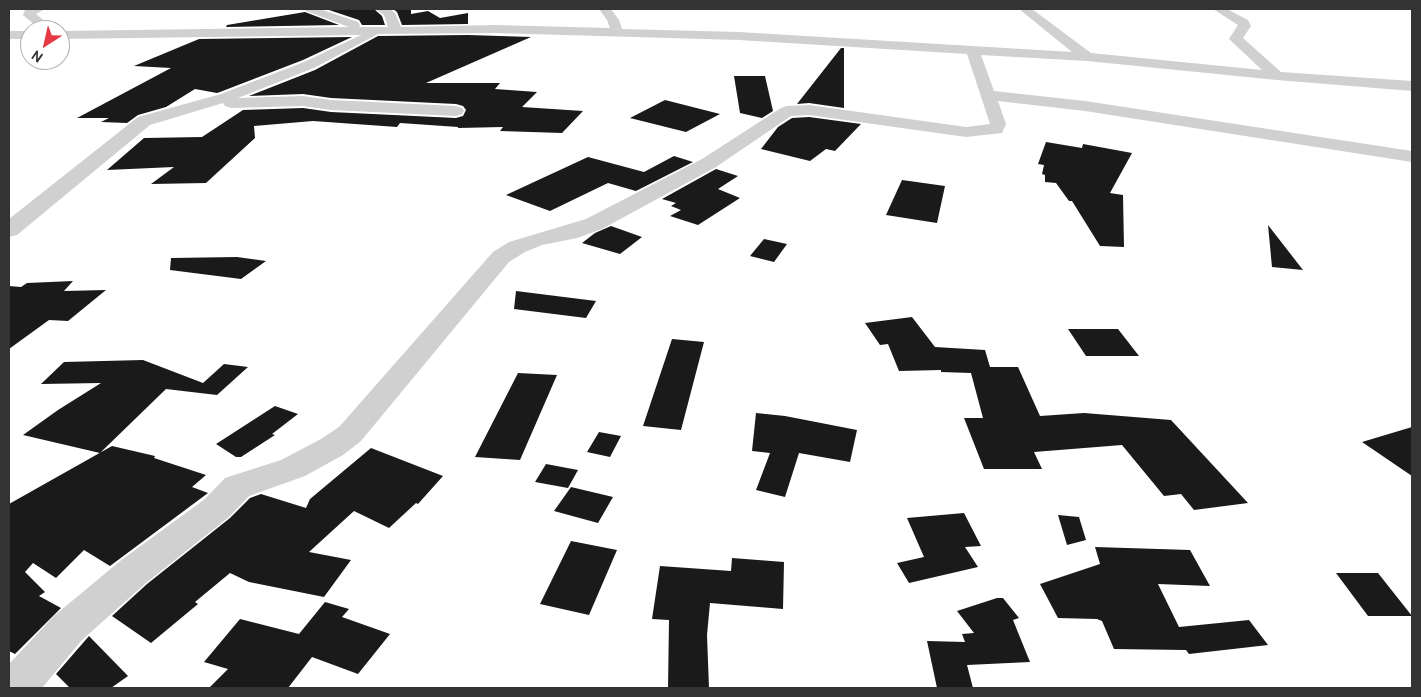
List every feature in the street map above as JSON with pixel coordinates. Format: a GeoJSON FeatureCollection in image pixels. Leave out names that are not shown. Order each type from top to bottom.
{"type":"FeatureCollection","features":[{"type":"Feature","properties":{"kind":"street"},"geometry":{"type":"LineString","coordinates":[[35,20],[29,13],[39,9]]}},
{"type":"Feature","properties":{"kind":"street"},"geometry":{"type":"LineString","coordinates":[[310,9],[381,30]]}},
{"type":"Feature","properties":{"kind":"street"},"geometry":{"type":"LineString","coordinates":[[9,230],[144,121],[227,97],[310,65],[381,30],[389,13],[382,9]]}},
{"type":"Feature","properties":{"kind":"street"},"geometry":{"type":"LineString","coordinates":[[605,9],[617,32]]}},
{"type":"Feature","properties":{"kind":"street"},"geometry":{"type":"LineString","coordinates":[[1025,9],[1087,57]]}},
{"type":"Feature","properties":{"kind":"street"},"geometry":{"type":"LineString","coordinates":[[1219,9],[1244,23],[1245,26],[1236,39],[1277,76]]}},
{"type":"Feature","properties":{"kind":"street"},"geometry":{"type":"LineString","coordinates":[[544,18],[554,30]]}},
{"type":"Feature","properties":{"kind":"street"},"geometry":{"type":"LineString","coordinates":[[70,35],[381,30],[554,30],[739,36],[1087,57],[1277,76],[1412,86]]}},
{"type":"Feature","properties":{"kind":"street"},"geometry":{"type":"LineString","coordinates":[[15,688],[68,628],[133,572],[217,508],[237,487],[293,468],[332,447],[350,434],[501,257],[518,247],[594,224],[709,163],[787,110],[809,110],[944,129],[986,131],[996,129],[998,124],[973,51]]}},
{"type":"Feature","properties":{"kind":"street"},"geometry":{"type":"LineString","coordinates":[[988,95],[1103,108],[1412,157]]}},
{"type":"Feature","properties":{"kind":"street"},"geometry":{"type":"LineString","coordinates":[[187,108],[230,103],[303,101],[331,105],[456,111]]}},
{"type":"Feature","properties":{"kind":"building"},"geometry":{"type":"Polygon","coordinates":[[[326,9],[374,9],[382,16],[385,25],[362,25],[359,20],[326,9]]]}},
{"type":"Feature","properties":{"kind":"building"},"geometry":{"type":"Polygon","coordinates":[[[393,9],[411,9],[411,14],[428,11],[440,18],[468,13],[468,24],[402,25],[397,12],[393,9]]]}},
{"type":"Feature","properties":{"kind":"building"},"geometry":{"type":"Polygon","coordinates":[[[305,12],[339,25],[226,27],[227,25],[305,12]]]}},
{"type":"Feature","properties":{"kind":"building"},"geometry":{"type":"Polygon","coordinates":[[[468,35],[531,37],[426,83],[500,83],[495,89],[537,92],[522,107],[583,111],[562,133],[500,131],[503,127],[458,128],[400,123],[397,127],[313,121],[254,126],[255,138],[206,183],[151,184],[174,167],[107,170],[144,138],[202,137],[243,110],[303,108],[331,112],[456,118],[463,116],[466,110],[463,106],[456,104],[331,98],[303,94],[249,96],[315,70],[378,36],[468,35]]]}},
{"type":"Feature","properties":{"kind":"building"},"geometry":{"type":"Polygon","coordinates":[[[352,37],[303,60],[217,93],[195,89],[166,107],[138,115],[127,123],[101,122],[109,118],[77,118],[171,68],[134,66],[199,39],[352,37]]]}},
{"type":"Feature","properties":{"kind":"building"},"geometry":{"type":"Polygon","coordinates":[[[841,48],[844,48],[844,108],[809,103],[797,104],[841,48]]]}},
{"type":"Feature","properties":{"kind":"building"},"geometry":{"type":"Polygon","coordinates":[[[734,76],[765,76],[773,111],[762,118],[740,113],[734,76]]]}},
{"type":"Feature","properties":{"kind":"building"},"geometry":{"type":"Polygon","coordinates":[[[665,100],[720,114],[686,132],[630,118],[665,100]]]}},
{"type":"Feature","properties":{"kind":"building"},"geometry":{"type":"Polygon","coordinates":[[[809,117],[861,124],[835,151],[826,149],[810,161],[761,149],[778,127],[792,118],[809,117]]]}},
{"type":"Feature","properties":{"kind":"building"},"geometry":{"type":"Polygon","coordinates":[[[1046,142],[1082,148],[1083,144],[1132,153],[1110,193],[1123,195],[1124,247],[1100,246],[1072,201],[1069,201],[1056,183],[1045,182],[1045,175],[1042,174],[1044,165],[1038,164],[1046,142]]]}},
{"type":"Feature","properties":{"kind":"building"},"geometry":{"type":"Polygon","coordinates":[[[674,156],[693,162],[636,191],[608,183],[550,211],[506,195],[588,157],[644,172],[674,156]]]}},
{"type":"Feature","properties":{"kind":"building"},"geometry":{"type":"Polygon","coordinates":[[[716,169],[738,176],[718,189],[740,198],[698,225],[670,216],[681,210],[671,206],[676,203],[662,199],[716,169]]]}},
{"type":"Feature","properties":{"kind":"building"},"geometry":{"type":"Polygon","coordinates":[[[902,180],[945,186],[937,223],[886,215],[902,180]]]}},
{"type":"Feature","properties":{"kind":"building"},"geometry":{"type":"Polygon","coordinates":[[[1268,225],[1303,270],[1272,267],[1268,225]]]}},
{"type":"Feature","properties":{"kind":"building"},"geometry":{"type":"Polygon","coordinates":[[[611,226],[642,237],[620,254],[582,243],[595,233],[611,226]]]}},
{"type":"Feature","properties":{"kind":"building"},"geometry":{"type":"Polygon","coordinates":[[[764,239],[787,244],[774,262],[750,256],[764,239]]]}},
{"type":"Feature","properties":{"kind":"building"},"geometry":{"type":"Polygon","coordinates":[[[237,257],[266,261],[241,279],[170,270],[171,258],[237,257]]]}},
{"type":"Feature","properties":{"kind":"building"},"geometry":{"type":"Polygon","coordinates":[[[73,281],[64,291],[106,290],[68,321],[49,320],[9,349],[9,286],[21,287],[27,283],[73,281]]]}},
{"type":"Feature","properties":{"kind":"building"},"geometry":{"type":"Polygon","coordinates":[[[516,291],[596,301],[586,318],[514,309],[516,291]]]}},
{"type":"Feature","properties":{"kind":"building"},"geometry":{"type":"Polygon","coordinates":[[[912,317],[935,347],[985,350],[990,367],[1018,367],[1040,416],[1084,413],[1171,420],[1248,503],[1194,510],[1181,494],[1164,496],[1122,445],[1034,452],[1042,469],[984,469],[964,418],[983,418],[971,373],[941,372],[941,370],[899,371],[888,344],[880,345],[865,323],[912,317]]]}},
{"type":"Feature","properties":{"kind":"building"},"geometry":{"type":"Polygon","coordinates":[[[1068,329],[1118,329],[1139,356],[1086,356],[1068,329]]]}},
{"type":"Feature","properties":{"kind":"building"},"geometry":{"type":"Polygon","coordinates":[[[672,339],[704,342],[681,430],[643,426],[672,339]]]}},
{"type":"Feature","properties":{"kind":"building"},"geometry":{"type":"Polygon","coordinates":[[[143,360],[203,383],[224,364],[248,367],[217,395],[166,389],[100,453],[23,435],[101,383],[41,384],[64,362],[143,360]]]}},
{"type":"Feature","properties":{"kind":"building"},"geometry":{"type":"Polygon","coordinates":[[[518,373],[557,375],[520,460],[475,457],[518,373]]]}},
{"type":"Feature","properties":{"kind":"building"},"geometry":{"type":"Polygon","coordinates":[[[275,406],[298,414],[272,434],[275,435],[241,457],[236,457],[216,444],[275,406]]]}},
{"type":"Feature","properties":{"kind":"building"},"geometry":{"type":"Polygon","coordinates":[[[756,413],[785,416],[857,430],[850,462],[799,453],[785,497],[756,490],[770,453],[752,451],[756,413]]]}},
{"type":"Feature","properties":{"kind":"building"},"geometry":{"type":"Polygon","coordinates":[[[1412,427],[1412,476],[1362,442],[1412,427]]]}},
{"type":"Feature","properties":{"kind":"building"},"geometry":{"type":"Polygon","coordinates":[[[599,432],[621,436],[610,457],[587,452],[599,432]]]}},
{"type":"Feature","properties":{"kind":"building"},"geometry":{"type":"Polygon","coordinates":[[[112,446],[155,456],[154,458],[206,475],[192,487],[208,493],[110,566],[84,550],[56,578],[33,563],[25,572],[45,592],[39,596],[61,608],[15,654],[9,651],[9,504],[112,446]]]}},
{"type":"Feature","properties":{"kind":"building"},"geometry":{"type":"Polygon","coordinates":[[[371,448],[443,476],[418,504],[416,503],[389,528],[354,511],[309,552],[351,560],[324,597],[249,582],[230,573],[195,602],[198,604],[151,643],[112,616],[147,584],[230,518],[250,498],[261,494],[306,508],[310,499],[371,448]]]}},
{"type":"Feature","properties":{"kind":"building"},"geometry":{"type":"Polygon","coordinates":[[[546,464],[578,470],[568,488],[535,482],[546,464]]]}},
{"type":"Feature","properties":{"kind":"building"},"geometry":{"type":"Polygon","coordinates":[[[571,487],[613,497],[598,523],[554,511],[571,487]]]}},
{"type":"Feature","properties":{"kind":"building"},"geometry":{"type":"Polygon","coordinates":[[[964,513],[981,546],[965,547],[978,567],[909,583],[897,563],[924,557],[907,518],[964,513]]]}},
{"type":"Feature","properties":{"kind":"building"},"geometry":{"type":"Polygon","coordinates":[[[1058,515],[1079,517],[1086,540],[1067,545],[1058,515]]]}},
{"type":"Feature","properties":{"kind":"building"},"geometry":{"type":"Polygon","coordinates":[[[571,541],[617,550],[589,615],[540,604],[571,541]]]}},
{"type":"Feature","properties":{"kind":"building"},"geometry":{"type":"Polygon","coordinates":[[[1095,547],[1190,550],[1210,586],[1158,584],[1179,627],[1249,620],[1268,645],[1189,654],[1186,650],[1114,649],[1102,621],[1097,619],[1058,618],[1040,584],[1100,564],[1095,547]]]}},
{"type":"Feature","properties":{"kind":"building"},"geometry":{"type":"Polygon","coordinates":[[[732,558],[784,562],[783,609],[710,603],[707,635],[709,688],[668,688],[669,620],[652,619],[660,566],[731,571],[732,558]]]}},
{"type":"Feature","properties":{"kind":"building"},"geometry":{"type":"Polygon","coordinates":[[[1336,573],[1378,573],[1412,616],[1368,616],[1336,573]]]}},
{"type":"Feature","properties":{"kind":"building"},"geometry":{"type":"Polygon","coordinates":[[[997,598],[1003,598],[1019,618],[1013,620],[1030,662],[967,665],[973,688],[937,688],[927,641],[965,642],[962,634],[974,633],[957,611],[997,598]]]}},
{"type":"Feature","properties":{"kind":"building"},"geometry":{"type":"Polygon","coordinates":[[[325,602],[349,609],[342,617],[390,634],[358,674],[312,657],[288,688],[209,688],[228,669],[204,662],[240,619],[299,634],[325,602]]]}},
{"type":"Feature","properties":{"kind":"building"},"geometry":{"type":"Polygon","coordinates":[[[89,636],[128,676],[111,688],[70,688],[56,674],[89,636]]]}}]}
